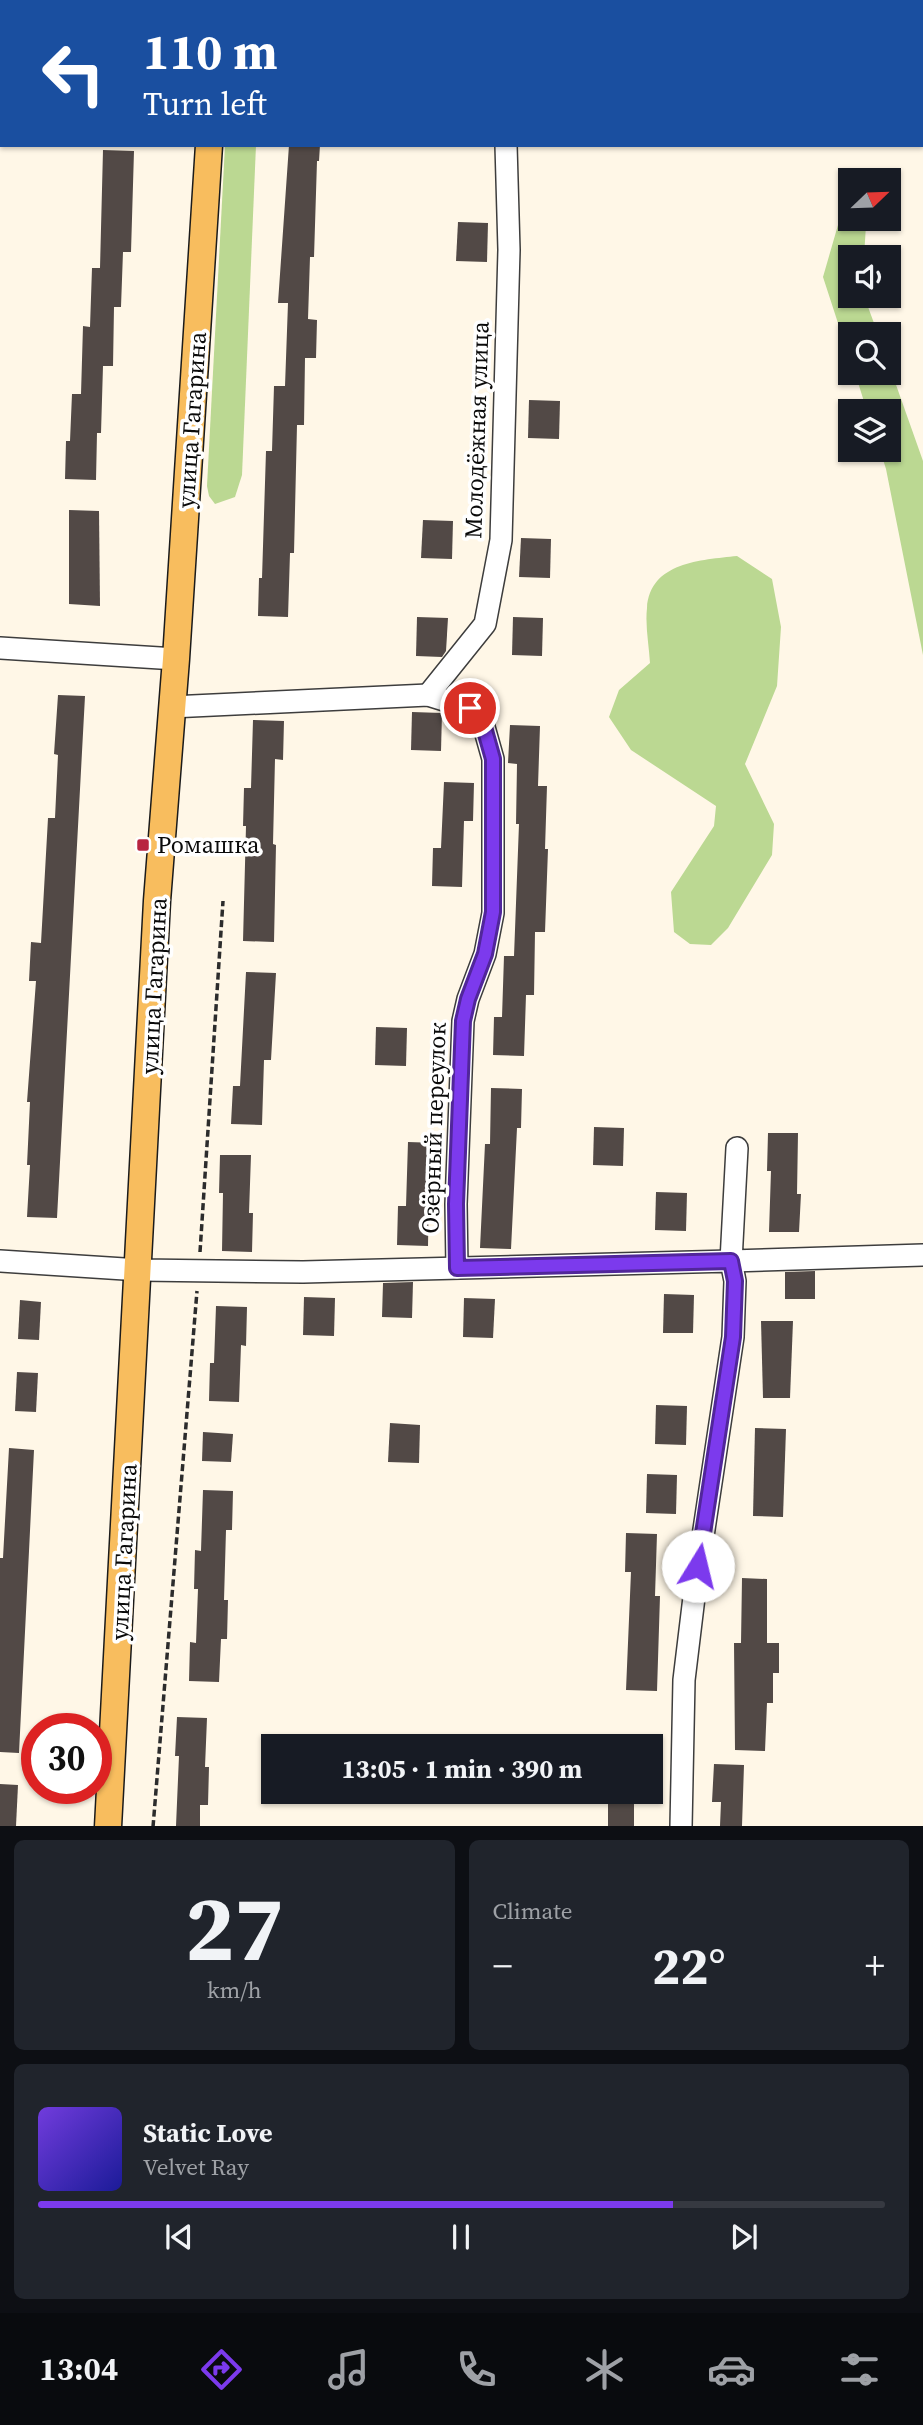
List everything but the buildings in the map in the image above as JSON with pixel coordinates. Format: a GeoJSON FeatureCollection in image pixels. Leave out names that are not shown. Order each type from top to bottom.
{"type":"FeatureCollection","features":[{"type":"Feature","properties":{"kind":"main road","name":"улица Гагарина"},"geometry":{"type":"LineString","coordinates":[[108,1826],[158,901],[209,147]]}},
{"type":"Feature","properties":{"kind":"street","name":"Молодёжная улица"},"geometry":{"type":"LineString","coordinates":[[428,695],[485,624],[501,540],[509,250],[506,147]]}},
{"type":"Feature","properties":{"kind":"street"},"geometry":{"type":"LineString","coordinates":[[0,648],[176,659]]}},
{"type":"Feature","properties":{"kind":"street","name":"Озёрный переулок"},"geometry":{"type":"LineString","coordinates":[[172,707],[428,695],[470,708],[482,720],[493,759],[493,912],[485,954],[468,999],[463,1021],[456,1204],[457,1268]]}},
{"type":"Feature","properties":{"kind":"street"},"geometry":{"type":"LineString","coordinates":[[681,1826],[684,1680],[733,1337],[735,1281],[731,1261],[737,1148]]}},
{"type":"Feature","properties":{"kind":"street"},"geometry":{"type":"LineString","coordinates":[[0,1261],[139,1270],[303,1272],[923,1255]]}},
{"type":"Feature","properties":{"kind":"path"},"geometry":{"type":"LineString","coordinates":[[153,1826],[199,1271],[223,901]]}},
{"type":"Feature","properties":{"kind":"green space"},"geometry":{"type":"Polygon","coordinates":[[[225,147],[256,147],[242,475],[235,497],[215,504],[209,496],[207,486],[225,147]]]}},
{"type":"Feature","properties":{"kind":"green space"},"geometry":{"type":"Polygon","coordinates":[[[838,225],[838,231],[866,231],[865,245],[838,245],[838,308],[868,308],[874,322],[838,323],[823,277],[838,225]]]}},
{"type":"Feature","properties":{"kind":"green space"},"geometry":{"type":"Polygon","coordinates":[[[859,385],[896,385],[923,461],[923,655],[884,462],[901,462],[901,399],[863,399],[859,385]]]}},
{"type":"Feature","properties":{"kind":"green space"},"geometry":{"type":"Polygon","coordinates":[[[737,556],[772,579],[781,627],[777,686],[745,764],[774,824],[772,855],[728,928],[711,945],[690,944],[674,932],[671,892],[714,826],[716,806],[631,750],[609,717],[619,690],[650,663],[647,608],[650,593],[657,581],[680,566],[737,556]]]}},
{"type":"Feature","properties":{"kind":"place","name":"Ромашка"},"geometry":{"type":"Point","coordinates":[143,845]}},
{"type":"Feature","properties":{"kind":"route"},"geometry":{"type":"LineString","coordinates":[[470,708],[482,720],[493,759],[493,912],[485,954],[468,999],[463,1021],[456,1204],[457,1268],[731,1261],[736,1310],[698,1566]]}}]}
